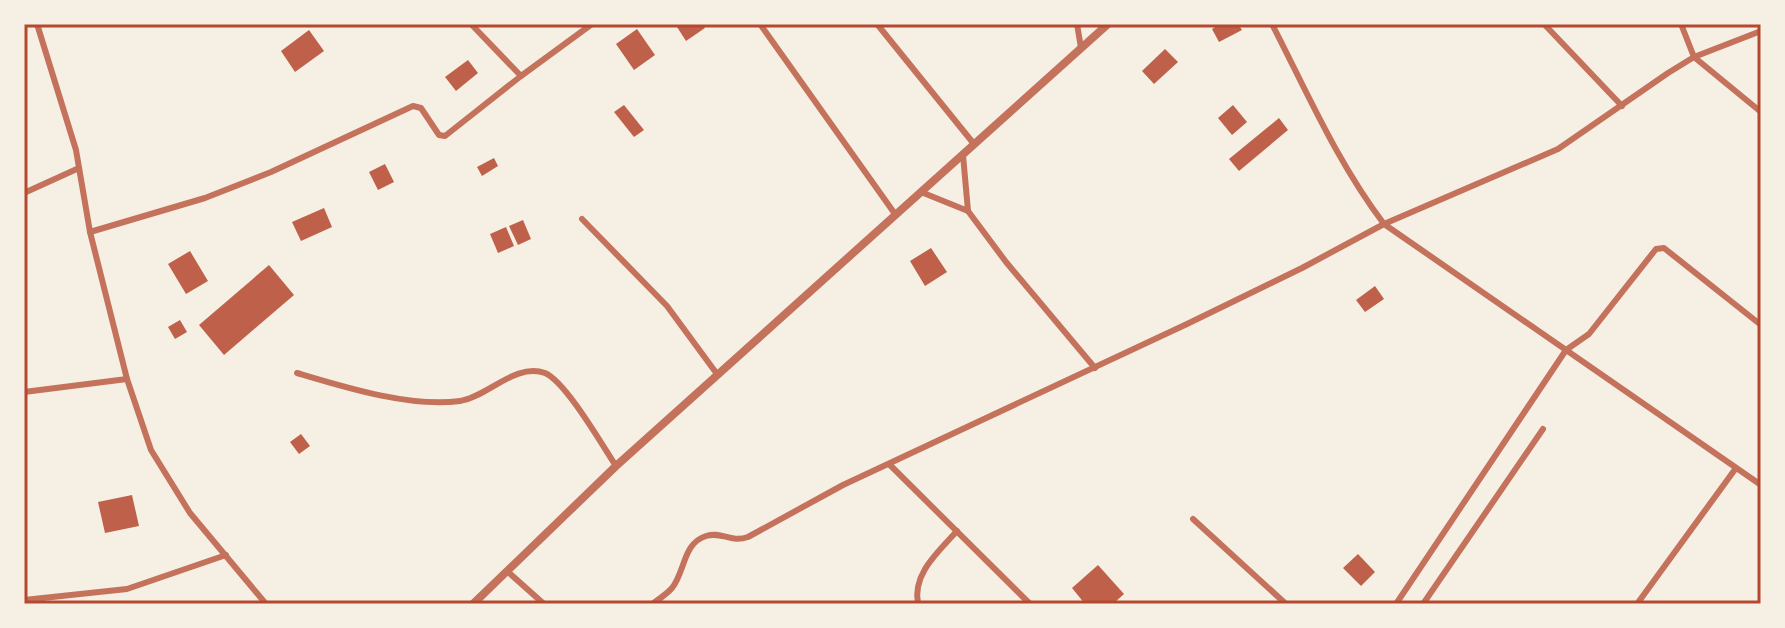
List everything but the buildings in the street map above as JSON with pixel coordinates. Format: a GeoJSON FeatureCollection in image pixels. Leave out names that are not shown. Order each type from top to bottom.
{"type":"FeatureCollection","features":[{"type":"Feature","properties":{"kind":"street"},"geometry":{"type":"LineString","coordinates":[[37,24],[76,150],[90,232],[127,379],[151,450],[190,513],[266,604]]}},
{"type":"Feature","properties":{"kind":"street"},"geometry":{"type":"LineString","coordinates":[[471,24],[521,76]]}},
{"type":"Feature","properties":{"kind":"street"},"geometry":{"type":"LineString","coordinates":[[90,232],[205,198],[271,172],[413,106],[421,108],[439,135],[445,136],[592,24]]}},
{"type":"Feature","properties":{"kind":"street"},"geometry":{"type":"LineString","coordinates":[[760,24],[895,214]]}},
{"type":"Feature","properties":{"kind":"street"},"geometry":{"type":"LineString","coordinates":[[877,24],[974,144]]}},
{"type":"Feature","properties":{"kind":"street"},"geometry":{"type":"LineString","coordinates":[[1077,24],[1081,48]]}},
{"type":"Feature","properties":{"kind":"street"},"geometry":{"type":"LineString","coordinates":[[473,604],[616,466],[1108,24]]}},
{"type":"Feature","properties":{"kind":"street"},"geometry":{"type":"LineString","coordinates":[[1272,24],[1347,171],[1384,224],[1761,485]]}},
{"type":"Feature","properties":{"kind":"street"},"geometry":{"type":"LineString","coordinates":[[1544,24],[1622,106]]}},
{"type":"Feature","properties":{"kind":"street"},"geometry":{"type":"LineString","coordinates":[[1681,24],[1694,57],[1761,112]]}},
{"type":"Feature","properties":{"kind":"street"},"geometry":{"type":"LineString","coordinates":[[652,604],[672,588],[691,547],[701,537],[716,534],[737,541],[748,537],[843,485],[1095,368],[1302,268],[1384,224],[1558,149],[1694,57],[1761,31]]}},
{"type":"Feature","properties":{"kind":"street"},"geometry":{"type":"LineString","coordinates":[[963,154],[968,211],[1006,262],[1095,368]]}},
{"type":"Feature","properties":{"kind":"street"},"geometry":{"type":"LineString","coordinates":[[24,193],[79,168]]}},
{"type":"Feature","properties":{"kind":"street"},"geometry":{"type":"LineString","coordinates":[[920,192],[968,211]]}},
{"type":"Feature","properties":{"kind":"street"},"geometry":{"type":"LineString","coordinates":[[582,219],[667,306],[717,374]]}},
{"type":"Feature","properties":{"kind":"street"},"geometry":{"type":"LineString","coordinates":[[1396,604],[1566,350],[1589,334],[1632,277],[1660,247],[1761,325]]}},
{"type":"Feature","properties":{"kind":"street"},"geometry":{"type":"LineString","coordinates":[[297,373],[359,391],[437,403],[464,400],[528,370],[545,373],[559,383],[616,466]]}},
{"type":"Feature","properties":{"kind":"street"},"geometry":{"type":"LineString","coordinates":[[24,392],[127,379]]}},
{"type":"Feature","properties":{"kind":"street"},"geometry":{"type":"LineString","coordinates":[[1423,604],[1543,429]]}},
{"type":"Feature","properties":{"kind":"street"},"geometry":{"type":"LineString","coordinates":[[889,464],[1030,604]]}},
{"type":"Feature","properties":{"kind":"street"},"geometry":{"type":"LineString","coordinates":[[1637,604],[1736,468]]}},
{"type":"Feature","properties":{"kind":"street"},"geometry":{"type":"LineString","coordinates":[[1193,519],[1286,604]]}},
{"type":"Feature","properties":{"kind":"street"},"geometry":{"type":"LineString","coordinates":[[918,604],[917,585],[922,574],[957,531]]}},
{"type":"Feature","properties":{"kind":"street"},"geometry":{"type":"LineString","coordinates":[[24,600],[127,589],[226,555]]}},
{"type":"Feature","properties":{"kind":"street"},"geometry":{"type":"LineString","coordinates":[[507,571],[544,604]]}}]}
